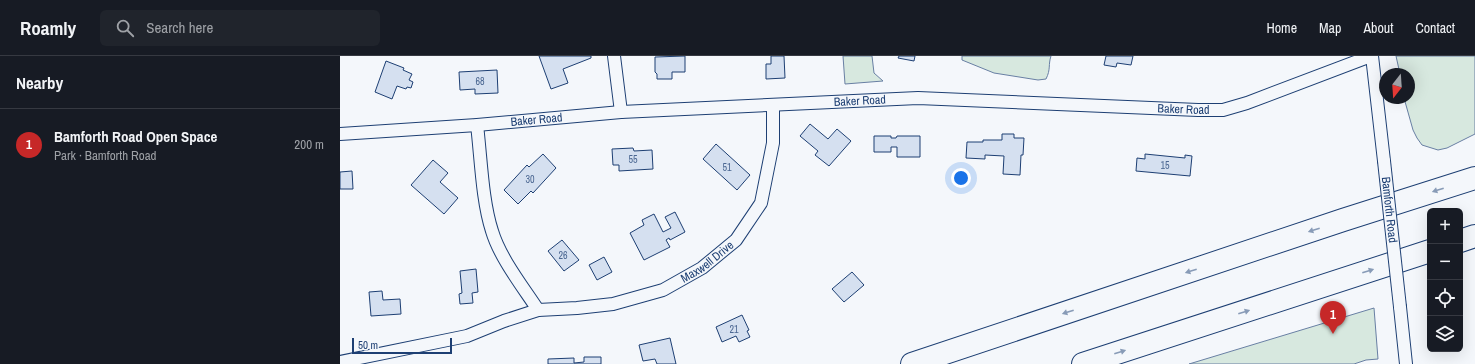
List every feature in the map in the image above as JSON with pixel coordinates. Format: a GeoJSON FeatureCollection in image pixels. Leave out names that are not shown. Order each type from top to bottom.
{"type":"FeatureCollection","features":[{"type":"Feature","properties":{"kind":"highway"},"geometry":{"type":"LineString","coordinates":[[912,364],[1350,218],[1475,178]]}},
{"type":"Feature","properties":{"kind":"highway"},"geometry":{"type":"LineString","coordinates":[[1463,240],[1475,236]]}},
{"type":"Feature","properties":{"kind":"highway"},"geometry":{"type":"LineString","coordinates":[[1083,364],[1427,252]]}},
{"type":"Feature","properties":{"kind":"street"},"geometry":{"type":"LineString","coordinates":[[614,56],[620,112]]}},
{"type":"Feature","properties":{"kind":"street","name":"Baker Road"},"geometry":{"type":"LineString","coordinates":[[340,134],[478,125],[620,112],[918,98],[1190,110],[1223,110],[1247,103],[1372,56]]}},
{"type":"Feature","properties":{"kind":"street","name":"Bamforth Road"},"geometry":{"type":"LineString","coordinates":[[1372,56],[1406,364]]}},
{"type":"Feature","properties":{"kind":"street","name":"Maxwell Drive"},"geometry":{"type":"LineString","coordinates":[[340,362],[467,336],[504,321],[538,310],[613,304],[663,290],[702,268],[736,240],[761,203],[773,143],[773,105]]}},
{"type":"Feature","properties":{"kind":"street"},"geometry":{"type":"LineString","coordinates":[[478,125],[486,205],[492,232],[505,260],[538,310]]}},
{"type":"Feature","properties":{"kind":"shaded area"},"geometry":{"type":"Polygon","coordinates":[[[843,56],[872,56],[874,73],[883,81],[845,84],[843,56]]]}},
{"type":"Feature","properties":{"kind":"shaded area"},"geometry":{"type":"Polygon","coordinates":[[[962,56],[1051,56],[1046,79],[1038,80],[994,73],[962,60],[962,56]]]}},
{"type":"Feature","properties":{"kind":"shaded area"},"geometry":{"type":"Polygon","coordinates":[[[1396,56],[1475,56],[1475,134],[1447,148],[1438,150],[1422,145],[1413,130],[1406,104],[1415,104],[1415,68],[1399,68],[1396,56]]]}},
{"type":"Feature","properties":{"kind":"shaded area"},"geometry":{"type":"Polygon","coordinates":[[[1374,308],[1378,359],[1366,360],[1354,364],[1189,364],[1374,308]]]}},
{"type":"Feature","properties":{"kind":"building"},"geometry":{"type":"Polygon","coordinates":[[[539,56],[591,56],[591,58],[563,69],[568,83],[551,89],[539,56]]]}},
{"type":"Feature","properties":{"kind":"building"},"geometry":{"type":"Polygon","coordinates":[[[685,56],[685,72],[672,72],[672,79],[657,79],[657,74],[655,72],[655,57],[685,56]]]}},
{"type":"Feature","properties":{"kind":"building"},"geometry":{"type":"Polygon","coordinates":[[[771,56],[784,56],[785,78],[766,79],[766,64],[771,64],[771,56]]]}},
{"type":"Feature","properties":{"kind":"building"},"geometry":{"type":"Polygon","coordinates":[[[899,56],[915,56],[914,61],[898,58],[899,56]]]}},
{"type":"Feature","properties":{"kind":"building"},"geometry":{"type":"Polygon","coordinates":[[[1106,56],[1133,56],[1131,65],[1117,63],[1116,67],[1104,65],[1106,56]]]}},
{"type":"Feature","properties":{"kind":"building"},"geometry":{"type":"Polygon","coordinates":[[[386,61],[404,68],[403,70],[412,74],[409,80],[413,82],[411,88],[407,87],[406,89],[397,86],[392,99],[375,92],[386,61]]]}},
{"type":"Feature","properties":{"kind":"building"},"geometry":{"type":"Polygon","coordinates":[[[497,70],[498,93],[475,94],[475,89],[460,90],[459,72],[497,70]]]}},
{"type":"Feature","properties":{"kind":"building"},"geometry":{"type":"Polygon","coordinates":[[[810,124],[828,139],[837,129],[851,141],[829,166],[815,155],[818,151],[800,136],[810,124]]]}},
{"type":"Feature","properties":{"kind":"building"},"geometry":{"type":"Polygon","coordinates":[[[1002,134],[1014,134],[1014,138],[1024,138],[1020,175],[1003,174],[1004,156],[985,155],[985,159],[966,158],[967,142],[1002,140],[1002,134]]]}},
{"type":"Feature","properties":{"kind":"building"},"geometry":{"type":"Polygon","coordinates":[[[874,136],[891,136],[891,138],[896,138],[897,136],[920,136],[920,157],[897,157],[897,147],[891,147],[891,152],[874,152],[874,136]]]}},
{"type":"Feature","properties":{"kind":"building"},"geometry":{"type":"Polygon","coordinates":[[[716,144],[750,175],[737,190],[703,159],[716,144]]]}},
{"type":"Feature","properties":{"kind":"building"},"geometry":{"type":"Polygon","coordinates":[[[633,148],[634,151],[652,150],[653,169],[619,171],[619,165],[613,165],[612,149],[633,148]]]}},
{"type":"Feature","properties":{"kind":"building"},"geometry":{"type":"Polygon","coordinates":[[[543,154],[556,168],[533,193],[531,191],[518,204],[504,190],[527,165],[529,167],[543,154]]]}},
{"type":"Feature","properties":{"kind":"building"},"geometry":{"type":"Polygon","coordinates":[[[1145,154],[1185,158],[1185,155],[1192,156],[1190,176],[1136,171],[1137,158],[1145,159],[1145,154]]]}},
{"type":"Feature","properties":{"kind":"building"},"geometry":{"type":"Polygon","coordinates":[[[433,160],[448,173],[440,182],[458,198],[444,214],[411,185],[433,160]]]}},
{"type":"Feature","properties":{"kind":"building"},"geometry":{"type":"Polygon","coordinates":[[[352,171],[353,189],[340,189],[340,172],[352,171]]]}},
{"type":"Feature","properties":{"kind":"building"},"geometry":{"type":"Polygon","coordinates":[[[675,212],[685,232],[670,240],[669,238],[666,240],[670,247],[644,260],[630,233],[644,225],[642,220],[654,214],[663,232],[671,228],[665,217],[675,212]]]}},
{"type":"Feature","properties":{"kind":"building"},"geometry":{"type":"Polygon","coordinates":[[[562,240],[579,260],[564,271],[548,251],[562,240]]]}},
{"type":"Feature","properties":{"kind":"building"},"geometry":{"type":"Polygon","coordinates":[[[604,257],[612,272],[597,280],[589,265],[604,257]]]}},
{"type":"Feature","properties":{"kind":"building"},"geometry":{"type":"Polygon","coordinates":[[[476,269],[478,292],[472,293],[473,303],[460,304],[459,294],[462,293],[460,271],[476,269]]]}},
{"type":"Feature","properties":{"kind":"building"},"geometry":{"type":"Polygon","coordinates":[[[852,272],[864,285],[844,302],[832,289],[852,272]]]}},
{"type":"Feature","properties":{"kind":"building"},"geometry":{"type":"Polygon","coordinates":[[[382,291],[383,300],[400,299],[401,314],[371,316],[369,292],[382,291]]]}},
{"type":"Feature","properties":{"kind":"building"},"geometry":{"type":"Polygon","coordinates":[[[742,315],[749,330],[747,331],[750,337],[739,342],[736,336],[722,342],[716,327],[742,315]]]}},
{"type":"Feature","properties":{"kind":"building"},"geometry":{"type":"Polygon","coordinates":[[[670,338],[676,364],[657,364],[655,359],[643,361],[639,345],[670,338]]]}},
{"type":"Feature","properties":{"kind":"building"},"geometry":{"type":"Polygon","coordinates":[[[584,357],[601,357],[601,364],[548,364],[548,359],[574,358],[574,363],[584,362],[584,357]]]}},
{"type":"Feature","properties":{"kind":"place","name":"Bamforth Road Open Space"},"geometry":{"type":"Point","coordinates":[1333,334]}}]}
